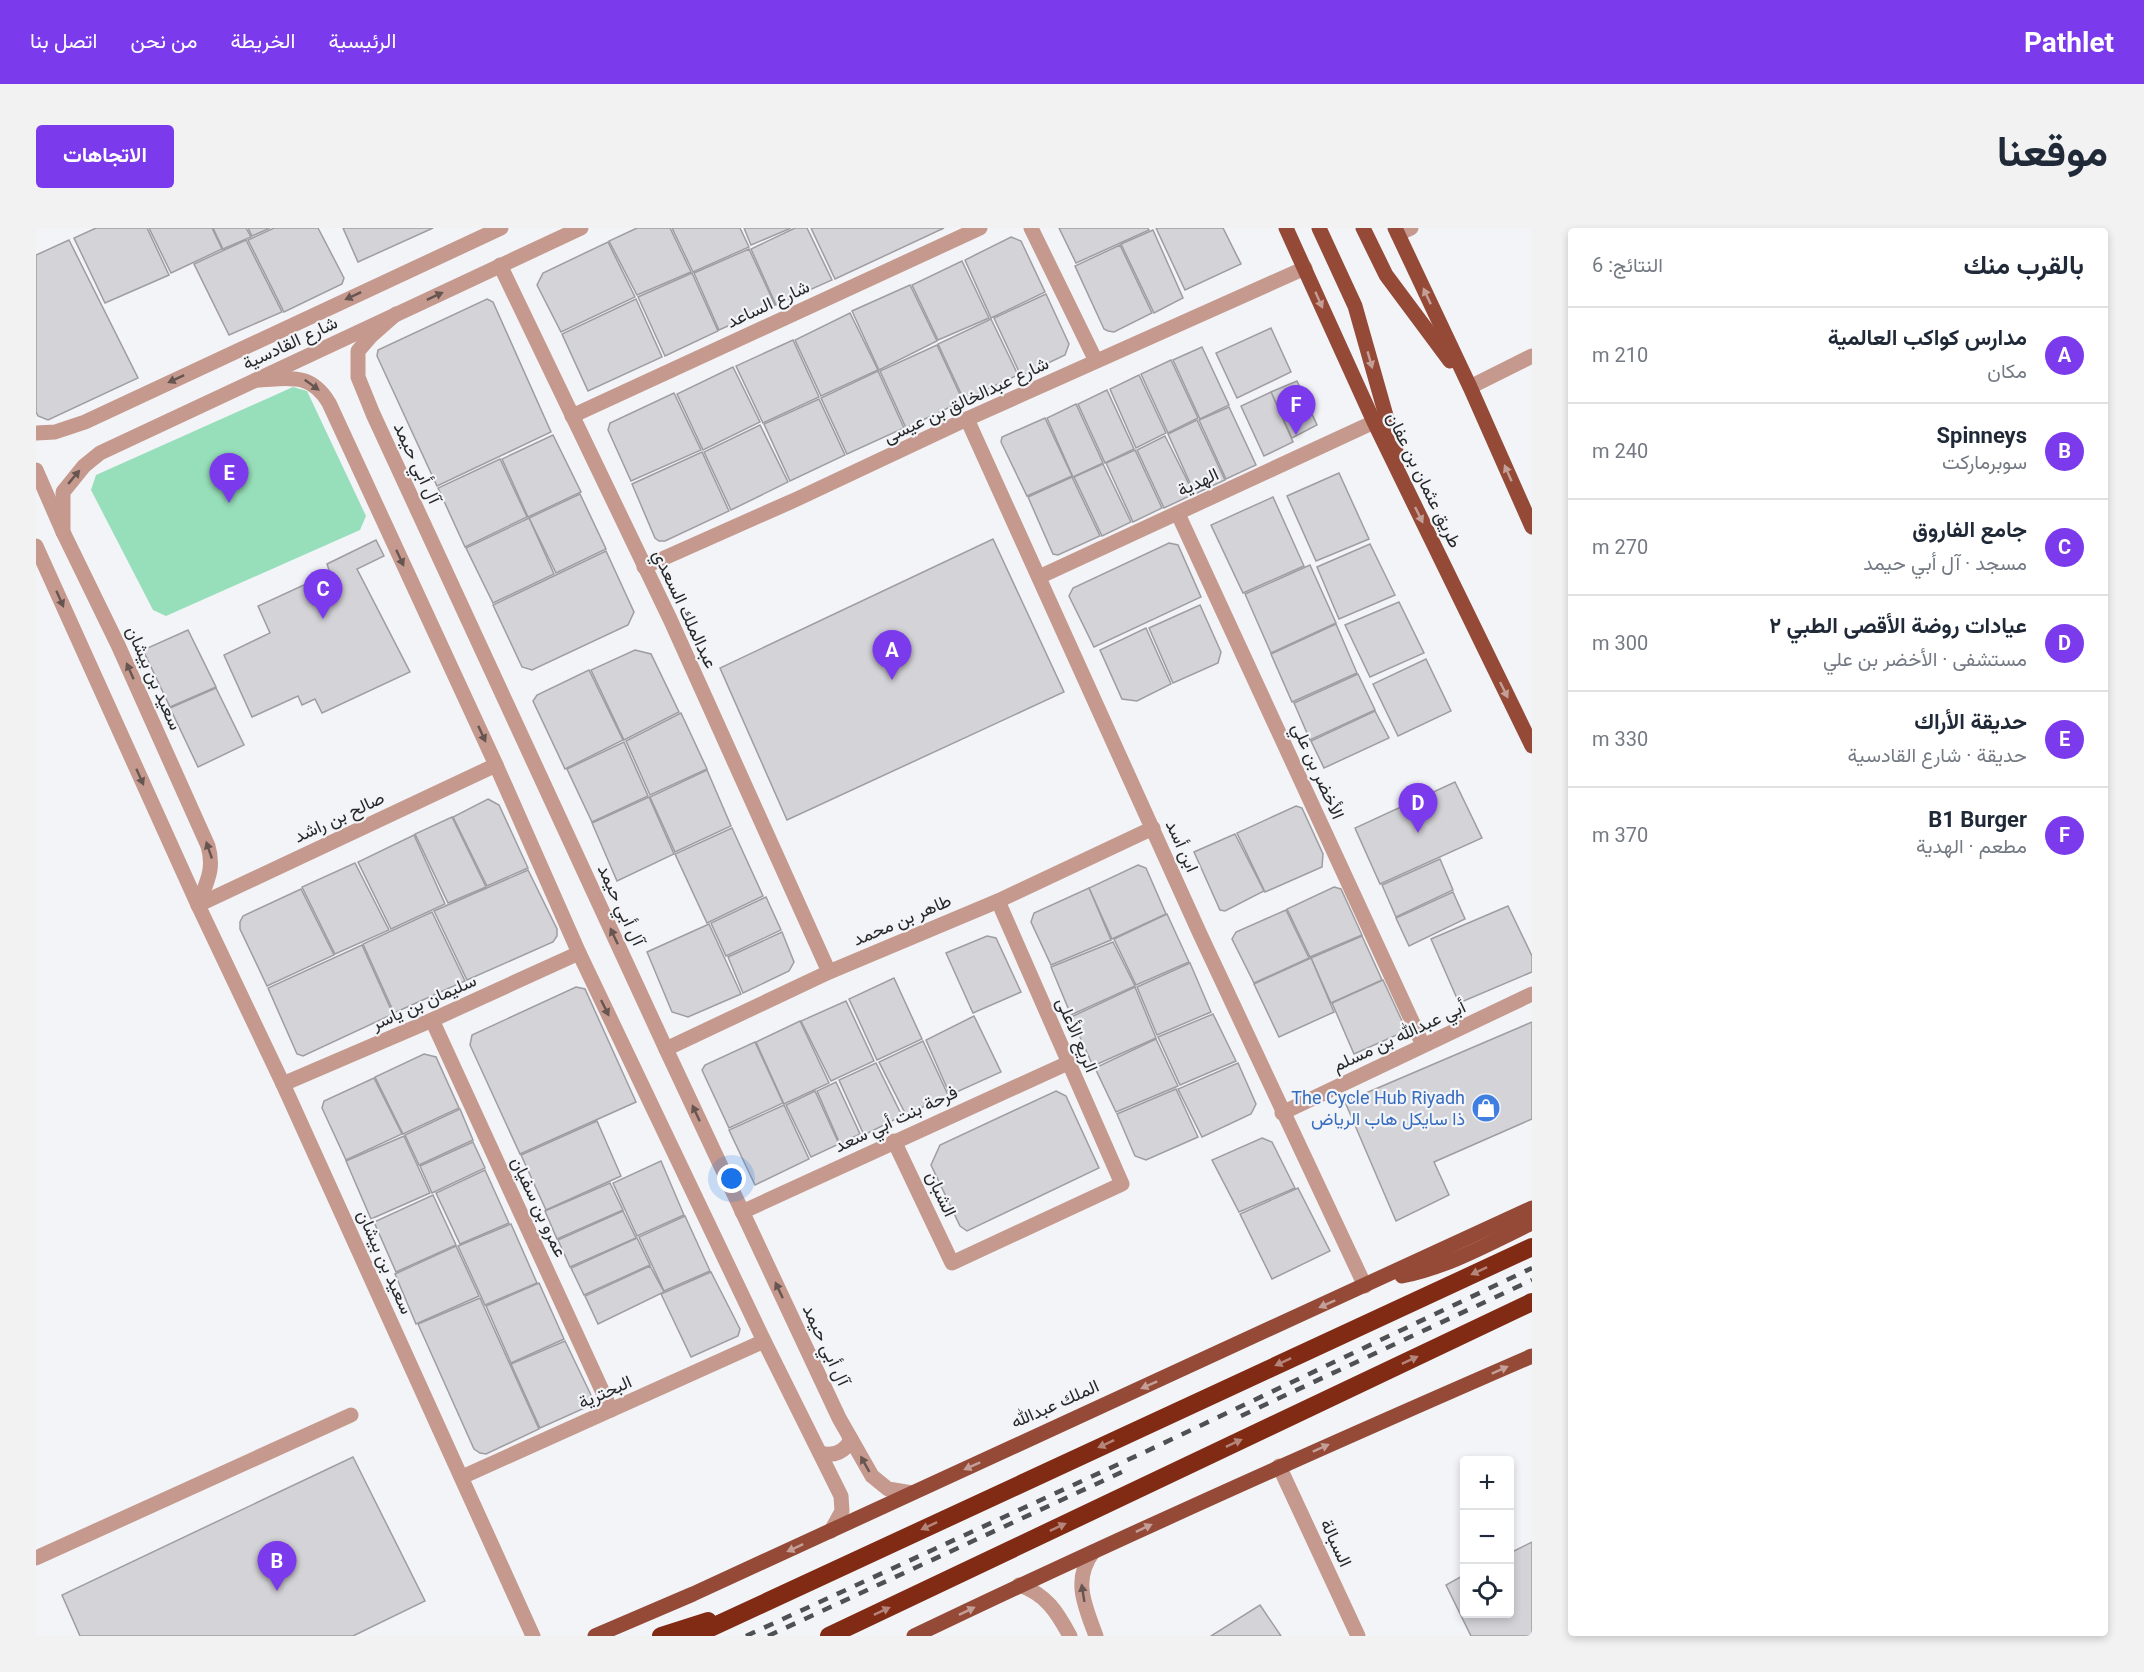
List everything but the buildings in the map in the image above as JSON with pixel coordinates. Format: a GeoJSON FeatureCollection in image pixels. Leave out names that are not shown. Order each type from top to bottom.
{"type":"FeatureCollection","features":[{"type":"Feature","properties":{"kind":"highway"},"geometry":{"type":"LineString","coordinates":[[693,1636],[1532,1247]]}},
{"type":"Feature","properties":{"kind":"highway"},"geometry":{"type":"LineString","coordinates":[[829,1636],[1532,1302]]}},
{"type":"Feature","properties":{"kind":"highway"},"geometry":{"type":"LineString","coordinates":[[661,1636],[684,1627],[745,1612]]}},
{"type":"Feature","properties":{"kind":"main road","name":"طريق عثمان بن عفان"},"geometry":{"type":"LineString","coordinates":[[1286,228],[1407,492],[1532,746]]}},
{"type":"Feature","properties":{"kind":"main road"},"geometry":{"type":"LineString","coordinates":[[1319,228],[1355,306],[1407,492]]}},
{"type":"Feature","properties":{"kind":"main road"},"geometry":{"type":"LineString","coordinates":[[1363,228],[1386,275],[1470,387]]}},
{"type":"Feature","properties":{"kind":"main road"},"geometry":{"type":"LineString","coordinates":[[1401,230],[1532,527]]}},
{"type":"Feature","properties":{"kind":"main road"},"geometry":{"type":"LineString","coordinates":[[1423,1260],[1532,1202]]}},
{"type":"Feature","properties":{"kind":"main road","name":"الملك عبدالله"},"geometry":{"type":"LineString","coordinates":[[595,1636],[831,1531],[1532,1208]]}},
{"type":"Feature","properties":{"kind":"main road"},"geometry":{"type":"LineString","coordinates":[[1368,1284],[1426,1271],[1532,1223]]}},
{"type":"Feature","properties":{"kind":"main road"},"geometry":{"type":"LineString","coordinates":[[914,1636],[1019,1585],[1279,1466],[1532,1356]]}},
{"type":"Feature","properties":{"kind":"street","name":"شارع القادسية"},"geometry":{"type":"LineString","coordinates":[[36,433],[55,432],[85,422],[501,228]]}},
{"type":"Feature","properties":{"kind":"street","name":"شارع القادسية"},"geometry":{"type":"LineString","coordinates":[[63,532],[63,492],[84,466],[100,453],[581,228]]}},
{"type":"Feature","properties":{"kind":"street","name":"شارع الساعد"},"geometry":{"type":"LineString","coordinates":[[572,416],[980,228]]}},
{"type":"Feature","properties":{"kind":"street"},"geometry":{"type":"LineString","coordinates":[[1031,228],[1096,361]]}},
{"type":"Feature","properties":{"kind":"street","name":"عبدالملك السعدي"},"geometry":{"type":"LineString","coordinates":[[501,265],[644,567],[830,972]]}},
{"type":"Feature","properties":{"kind":"street","name":"شارع عبدالخالق بن عيسى"},"geometry":{"type":"LineString","coordinates":[[644,567],[797,500],[967,419],[1305,268]]}},
{"type":"Feature","properties":{"kind":"street","name":"آل أبي حيمد"},"geometry":{"type":"LineString","coordinates":[[396,314],[358,351],[358,377],[373,414],[742,1212],[851,1439],[872,1476],[888,1489],[912,1493]]}},
{"type":"Feature","properties":{"kind":"street"},"geometry":{"type":"LineString","coordinates":[[1470,387],[1532,356]]}},
{"type":"Feature","properties":{"kind":"street"},"geometry":{"type":"LineString","coordinates":[[256,380],[301,378],[311,382],[323,394],[496,765],[579,953],[764,1341],[841,1496],[842,1511],[831,1531]]}},
{"type":"Feature","properties":{"kind":"street","name":"ابن أسد"},"geometry":{"type":"LineString","coordinates":[[967,419],[1282,1113],[1368,1284]]}},
{"type":"Feature","properties":{"kind":"street","name":"الهدية"},"geometry":{"type":"LineString","coordinates":[[1039,577],[1374,422]]}},
{"type":"Feature","properties":{"kind":"street","name":"سعيد بن بيشان"},"geometry":{"type":"LineString","coordinates":[[36,470],[208,846],[212,860],[209,876],[198,905]]}},
{"type":"Feature","properties":{"kind":"street","name":"الأخضر بن علي"},"geometry":{"type":"LineString","coordinates":[[1178,514],[1423,1045]]}},
{"type":"Feature","properties":{"kind":"street","name":"سعيد بن بيشان"},"geometry":{"type":"LineString","coordinates":[[36,546],[533,1636]]}},
{"type":"Feature","properties":{"kind":"street","name":"صالح بن راشد"},"geometry":{"type":"LineString","coordinates":[[198,905],[496,765]]}},
{"type":"Feature","properties":{"kind":"street","name":"طاهر بن محمد"},"geometry":{"type":"LineString","coordinates":[[666,1049],[830,972],[999,901],[1153,828]]}},
{"type":"Feature","properties":{"kind":"street","name":"الريع الأعلى"},"geometry":{"type":"LineString","coordinates":[[952,1263],[1122,1184],[999,901]]}},
{"type":"Feature","properties":{"kind":"street","name":"سليمان بن ياسر"},"geometry":{"type":"LineString","coordinates":[[283,1084],[579,953]]}},
{"type":"Feature","properties":{"kind":"street","name":"أبي عبدالله بن مسلم"},"geometry":{"type":"LineString","coordinates":[[1282,1113],[1532,994]]}},
{"type":"Feature","properties":{"kind":"street","name":"عمرو بن سفيان"},"geometry":{"type":"LineString","coordinates":[[432,1020],[611,1410]]}},
{"type":"Feature","properties":{"kind":"street","name":"فرحة بنت أبي سعد"},"geometry":{"type":"LineString","coordinates":[[742,1212],[1068,1063]]}},
{"type":"Feature","properties":{"kind":"street","name":"الشبان"},"geometry":{"type":"LineString","coordinates":[[894,1141],[952,1263]]}},
{"type":"Feature","properties":{"kind":"street","name":"البحترية"},"geometry":{"type":"LineString","coordinates":[[462,1477],[764,1341]]}},
{"type":"Feature","properties":{"kind":"street"},"geometry":{"type":"LineString","coordinates":[[36,1558],[351,1415]]}},
{"type":"Feature","properties":{"kind":"street"},"geometry":{"type":"LineString","coordinates":[[820,1453],[827,1455],[839,1453],[844,1450],[851,1439]]}},
{"type":"Feature","properties":{"kind":"street","name":"السبالة"},"geometry":{"type":"LineString","coordinates":[[1279,1466],[1358,1636]]}},
{"type":"Feature","properties":{"kind":"street"},"geometry":{"type":"LineString","coordinates":[[1093,1551],[1084,1568],[1081,1586],[1082,1596],[1096,1636]]}},
{"type":"Feature","properties":{"kind":"street"},"geometry":{"type":"LineString","coordinates":[[1019,1585],[1049,1602],[1070,1636]]}},
{"type":"Feature","properties":{"kind":"green space"},"geometry":{"type":"Polygon","coordinates":[[[293,387],[307,391],[366,516],[360,530],[166,616],[153,610],[91,490],[96,475],[293,387]]]}},
{"type":"Feature","properties":{"kind":"railway"},"geometry":{"type":"LineString","coordinates":[[746,1636],[1147,1451],[1532,1268]]}},
{"type":"Feature","properties":{"kind":"railway"},"geometry":{"type":"LineString","coordinates":[[1241,1416],[1532,1280]]}},
{"type":"Feature","properties":{"kind":"railway"},"geometry":{"type":"LineString","coordinates":[[768,1636],[1122,1472]]}},
{"type":"Feature","properties":{"kind":"place","name":"B1 Burger"},"geometry":{"type":"Point","coordinates":[1296,435]}},
{"type":"Feature","properties":{"kind":"place","name":"حديقة الأراك"},"geometry":{"type":"Point","coordinates":[229,503]}},
{"type":"Feature","properties":{"kind":"place","name":"جامع الفاروق"},"geometry":{"type":"Point","coordinates":[323,619]}},
{"type":"Feature","properties":{"kind":"place","name":"مدارس كواكب العالمية"},"geometry":{"type":"Point","coordinates":[892,680]}},
{"type":"Feature","properties":{"kind":"place","name":"عيادات روضة الأقصى الطبي ٢"},"geometry":{"type":"Point","coordinates":[1418,833]}},
{"type":"Feature","properties":{"kind":"place","name":"The Cycle Hub Riyadh ذا سايكل هاب الرياض"},"geometry":{"type":"Point","coordinates":[1486,1108]}},
{"type":"Feature","properties":{"kind":"place","name":"Spinneys"},"geometry":{"type":"Point","coordinates":[277,1591]}}]}
